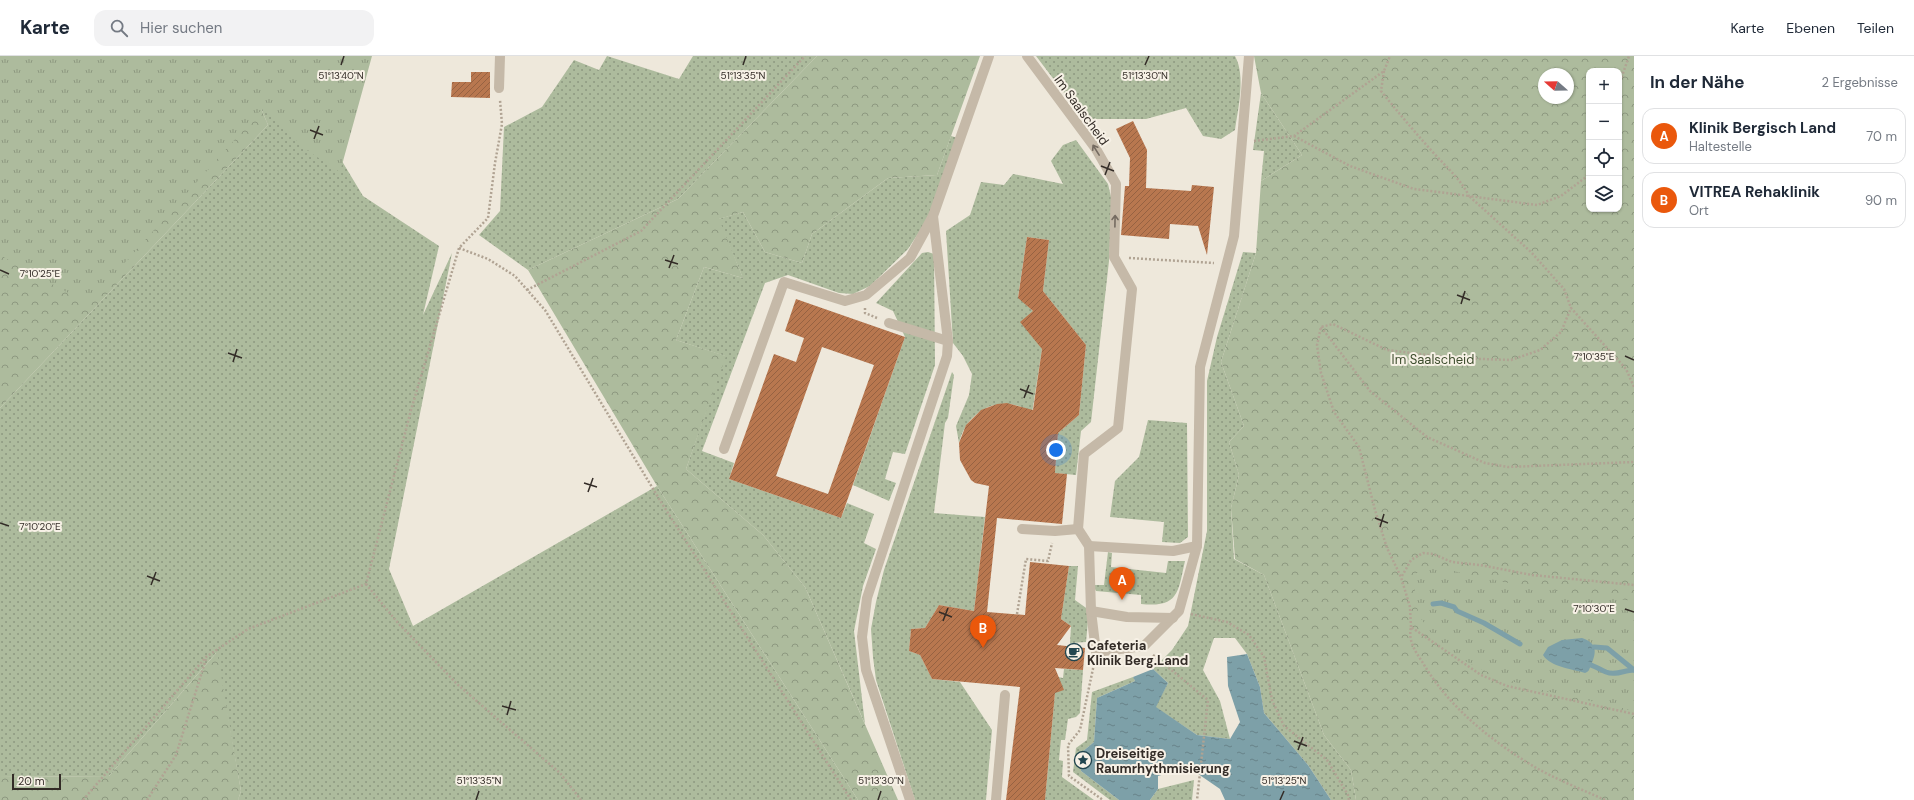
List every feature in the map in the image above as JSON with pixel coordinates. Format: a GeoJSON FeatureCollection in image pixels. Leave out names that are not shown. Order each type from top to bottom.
{"type":"FeatureCollection","features":[{"type":"Feature","properties":{"kind":"street"},"geometry":{"type":"LineString","coordinates":[[499,88],[500,56]]}},
{"type":"Feature","properties":{"kind":"street"},"geometry":{"type":"LineString","coordinates":[[724,449],[784,282],[845,301],[866,295],[910,258],[933,216],[989,56]]}},
{"type":"Feature","properties":{"kind":"street","name":"Im Saalscheid"},"geometry":{"type":"LineString","coordinates":[[1027,56],[1096,149],[1116,184],[1114,257],[1132,289],[1118,428],[1084,454],[1078,529]]}},
{"type":"Feature","properties":{"kind":"street"},"geometry":{"type":"LineString","coordinates":[[1022,529],[1055,531],[1078,529],[1089,546],[1091,611],[1096,652],[1144,646],[1176,615],[1197,546],[1200,367],[1234,236],[1249,56]]}},
{"type":"Feature","properties":{"kind":"street"},"geometry":{"type":"LineString","coordinates":[[910,800],[866,670],[862,637],[867,598],[947,356],[948,341],[933,216]]}},
{"type":"Feature","properties":{"kind":"street"},"geometry":{"type":"LineString","coordinates":[[889,323],[948,341]]}},
{"type":"Feature","properties":{"kind":"street"},"geometry":{"type":"LineString","coordinates":[[1089,546],[1173,551],[1197,546]]}},
{"type":"Feature","properties":{"kind":"street"},"geometry":{"type":"LineString","coordinates":[[1091,611],[1127,617],[1176,615]]}},
{"type":"Feature","properties":{"kind":"street"},"geometry":{"type":"LineString","coordinates":[[996,800],[1005,695]]}},
{"type":"Feature","properties":{"kind":"path"},"geometry":{"type":"LineString","coordinates":[[527,290],[641,231],[805,56]]}},
{"type":"Feature","properties":{"kind":"path"},"geometry":{"type":"LineString","coordinates":[[1390,56],[1384,71],[1381,91],[1413,130],[1461,181],[1469,196],[1531,252],[1564,289],[1571,308],[1626,369],[1634,387]]}},
{"type":"Feature","properties":{"kind":"path"},"geometry":{"type":"LineString","coordinates":[[1622,76],[1629,56]]}},
{"type":"Feature","properties":{"kind":"path"},"geometry":{"type":"LineString","coordinates":[[1242,142],[1294,136],[1384,71]]}},
{"type":"Feature","properties":{"kind":"path"},"geometry":{"type":"LineString","coordinates":[[366,584],[411,410],[459,248],[488,218],[502,124],[499,88]]}},
{"type":"Feature","properties":{"kind":"path"},"geometry":{"type":"LineString","coordinates":[[1294,136],[1350,166],[1414,189],[1537,206],[1561,196],[1586,176]]}},
{"type":"Feature","properties":{"kind":"path"},"geometry":{"type":"LineString","coordinates":[[459,248],[488,259],[515,276],[545,310],[661,502],[851,800]]}},
{"type":"Feature","properties":{"kind":"path"},"geometry":{"type":"LineString","coordinates":[[1144,260],[1227,264]]}},
{"type":"Feature","properties":{"kind":"path"},"geometry":{"type":"LineString","coordinates":[[1321,327],[1333,324],[1387,350],[1453,358],[1511,360],[1540,350],[1561,332],[1571,308]]}},
{"type":"Feature","properties":{"kind":"path"},"geometry":{"type":"LineString","coordinates":[[1321,327],[1370,390],[1427,438],[1485,462],[1508,468],[1634,462]]}},
{"type":"Feature","properties":{"kind":"path"},"geometry":{"type":"LineString","coordinates":[[1321,327],[1318,345],[1321,372],[1334,412],[1359,448],[1375,510],[1387,548],[1401,577],[1410,607],[1410,634],[1412,644],[1430,676],[1463,714],[1533,766],[1605,800]]}},
{"type":"Feature","properties":{"kind":"path"},"geometry":{"type":"LineString","coordinates":[[1017,614],[1026,559],[1048,561],[1055,531]]}},
{"type":"Feature","properties":{"kind":"path"},"geometry":{"type":"LineString","coordinates":[[1401,577],[1411,560],[1423,553],[1434,554],[1452,562],[1480,565],[1532,575],[1634,585]]}},
{"type":"Feature","properties":{"kind":"path"},"geometry":{"type":"LineString","coordinates":[[83,800],[206,657],[248,629],[366,584]]}},
{"type":"Feature","properties":{"kind":"path"},"geometry":{"type":"LineString","coordinates":[[366,584],[398,623],[457,684],[560,773],[581,800]]}},
{"type":"Feature","properties":{"kind":"path"},"geometry":{"type":"LineString","coordinates":[[1176,615],[1227,622],[1249,635],[1264,657],[1272,700],[1284,726],[1327,760],[1348,795],[1349,800]]}},
{"type":"Feature","properties":{"kind":"path"},"geometry":{"type":"LineString","coordinates":[[1411,626],[1481,675],[1507,686],[1634,714]]}},
{"type":"Feature","properties":{"kind":"path"},"geometry":{"type":"LineString","coordinates":[[1144,646],[1208,700],[1197,800]]}},
{"type":"Feature","properties":{"kind":"path"},"geometry":{"type":"LineString","coordinates":[[1096,652],[1080,730],[1068,745],[1069,776],[1103,800]]}},
{"type":"Feature","properties":{"kind":"path"},"geometry":{"type":"LineString","coordinates":[[147,800],[176,755],[206,657]]}},
{"type":"Feature","properties":{"kind":"green space"},"geometry":{"type":"Polygon","coordinates":[[[0,56],[255,94],[268,125],[0,408],[0,56]]]}},
{"type":"Feature","properties":{"kind":"green space"},"geometry":{"type":"Polygon","coordinates":[[[0,56],[372,56],[340,172],[308,151],[262,109],[88,304],[0,255],[0,56]]]}},
{"type":"Feature","properties":{"kind":"green space"},"geometry":{"type":"Polygon","coordinates":[[[607,56],[679,79],[693,56],[817,56],[678,199],[528,270],[479,235],[500,211],[504,127],[542,107],[574,60],[599,70],[607,56]]]}},
{"type":"Feature","properties":{"kind":"green space"},"geometry":{"type":"Polygon","coordinates":[[[817,56],[980,56],[937,175],[888,178],[812,234],[802,263],[765,252],[743,212],[719,219],[743,278],[704,267],[676,340],[726,356],[686,469],[763,535],[805,587],[898,800],[858,800],[657,486],[528,270],[678,199],[817,56]]]}},
{"type":"Feature","properties":{"kind":"green space"},"geometry":{"type":"Polygon","coordinates":[[[1036,56],[1235,56],[1241,83],[1235,130],[1221,139],[1203,136],[1186,108],[1146,119],[1084,119],[1036,56]]]}},
{"type":"Feature","properties":{"kind":"green space","name":"Im Saalscheid"},"geometry":{"type":"Polygon","coordinates":[[[1254,56],[1634,56],[1634,800],[1356,800],[1351,770],[1324,735],[1264,575],[1235,559],[1231,508],[1239,475],[1229,442],[1244,426],[1221,362],[1256,253],[1261,181],[1302,155],[1261,93],[1254,56]]]}},
{"type":"Feature","properties":{"kind":"green space"},"geometry":{"type":"Polygon","coordinates":[[[1261,93],[1302,155],[1261,181],[1264,151],[1253,150],[1261,93]]]}},
{"type":"Feature","properties":{"kind":"green space"},"geometry":{"type":"Polygon","coordinates":[[[255,94],[316,118],[363,196],[439,246],[423,315],[452,253],[389,569],[413,626],[657,486],[858,800],[238,800],[241,791],[216,653],[109,776],[0,777],[0,408],[268,125],[255,94]]]}},
{"type":"Feature","properties":{"kind":"green space"},"geometry":{"type":"Polygon","coordinates":[[[951,136],[958,138],[931,214],[908,249],[870,286],[853,294],[839,293],[788,275],[765,283],[702,451],[734,463],[729,479],[841,518],[847,503],[874,514],[864,543],[876,549],[863,586],[854,631],[865,724],[805,587],[763,535],[686,469],[725,356],[676,340],[704,267],[743,278],[718,219],[743,212],[765,252],[802,263],[812,234],[888,178],[937,175],[951,136]]]}},
{"type":"Feature","properties":{"kind":"green space"},"geometry":{"type":"Polygon","coordinates":[[[1076,140],[1108,184],[1112,201],[1109,261],[1091,422],[1081,431],[1076,475],[1055,473],[1058,433],[1079,415],[1086,345],[1043,291],[1049,240],[1027,237],[1018,297],[1033,311],[1042,349],[1032,413],[1021,407],[1009,404],[998,404],[988,407],[978,413],[970,421],[963,431],[959,443],[956,426],[969,395],[972,374],[963,356],[953,343],[946,231],[970,215],[981,182],[1004,185],[1013,174],[1063,184],[1051,161],[1063,145],[1076,140]]]}},
{"type":"Feature","properties":{"kind":"green space"},"geometry":{"type":"Polygon","coordinates":[[[928,252],[934,254],[935,365],[905,454],[893,452],[885,479],[896,483],[889,501],[853,485],[905,337],[893,311],[876,303],[922,253],[928,252]]]}},
{"type":"Feature","properties":{"kind":"green space"},"geometry":{"type":"Polygon","coordinates":[[[1243,252],[1256,253],[1221,362],[1244,426],[1229,442],[1239,475],[1231,508],[1234,559],[1264,575],[1324,735],[1351,770],[1356,800],[1331,800],[1308,765],[1264,713],[1260,687],[1247,654],[1235,638],[1214,638],[1203,670],[1220,701],[1230,739],[1197,735],[1155,707],[1168,683],[1153,669],[1172,650],[1188,626],[1207,531],[1207,381],[1217,337],[1243,252]]]}},
{"type":"Feature","properties":{"kind":"green space"},"geometry":{"type":"Polygon","coordinates":[[[952,372],[954,375],[948,418],[945,423],[934,513],[985,517],[974,611],[939,605],[925,628],[911,629],[909,651],[920,655],[932,679],[960,682],[992,730],[986,800],[915,800],[876,680],[871,629],[884,570],[952,372]]]}},
{"type":"Feature","properties":{"kind":"green space"},"geometry":{"type":"Polygon","coordinates":[[[1148,420],[1187,423],[1188,537],[1180,543],[1162,542],[1164,522],[1110,517],[1115,481],[1139,457],[1148,420]]]}},
{"type":"Feature","properties":{"kind":"green space"},"geometry":{"type":"Polygon","coordinates":[[[1108,552],[1112,553],[1111,567],[1166,573],[1168,561],[1185,561],[1181,581],[1175,596],[1163,603],[1154,605],[1141,604],[1141,595],[1096,591],[1093,585],[1104,585],[1108,552]]]}},
{"type":"Feature","properties":{"kind":"green space"},"geometry":{"type":"Polygon","coordinates":[[[1069,566],[1078,566],[1075,600],[1089,610],[1086,642],[1070,643],[1071,626],[1061,619],[1069,566]]]}},
{"type":"Feature","properties":{"kind":"green space"},"geometry":{"type":"Polygon","coordinates":[[[1430,566],[1527,587],[1634,601],[1634,711],[1545,691],[1513,682],[1483,670],[1456,655],[1434,636],[1417,608],[1415,574],[1430,566]]]}},
{"type":"Feature","properties":{"kind":"green space"},"geometry":{"type":"Polygon","coordinates":[[[217,652],[241,791],[238,800],[0,800],[0,777],[109,776],[217,652]]]}},
{"type":"Feature","properties":{"kind":"green space"},"geometry":{"type":"Polygon","coordinates":[[[1064,669],[1083,670],[1080,713],[1076,717],[1068,719],[1065,740],[1061,740],[1059,760],[1063,761],[1062,777],[1094,800],[1045,800],[1055,693],[1058,677],[1063,678],[1064,669]]]}},
{"type":"Feature","properties":{"kind":"green space"},"geometry":{"type":"Polygon","coordinates":[[[1133,677],[1135,681],[1097,698],[1094,742],[1082,752],[1081,771],[1119,800],[1110,800],[1073,772],[1076,748],[1087,740],[1092,692],[1133,677]]]}},
{"type":"Feature","properties":{"kind":"green space"},"geometry":{"type":"Polygon","coordinates":[[[1194,780],[1192,800],[1150,800],[1158,789],[1194,780]]]}},
{"type":"Feature","properties":{"kind":"water"},"geometry":{"type":"Polygon","coordinates":[[[1582,638],[1591,642],[1595,652],[1589,670],[1585,673],[1556,665],[1546,659],[1543,655],[1548,647],[1562,640],[1582,638]]]}},
{"type":"Feature","properties":{"kind":"water"},"geometry":{"type":"Polygon","coordinates":[[[1247,654],[1260,687],[1264,713],[1308,765],[1331,800],[1225,800],[1220,789],[1188,767],[1158,776],[1158,789],[1150,800],[1119,800],[1081,771],[1082,752],[1094,742],[1097,698],[1135,681],[1133,677],[1153,669],[1168,683],[1156,707],[1197,735],[1230,739],[1240,722],[1228,686],[1227,657],[1247,654]]]}},
{"type":"Feature","properties":{"kind":"building"},"geometry":{"type":"Polygon","coordinates":[[[471,72],[490,72],[490,98],[451,97],[452,82],[471,82],[471,72]]]}},
{"type":"Feature","properties":{"kind":"building"},"geometry":{"type":"Polygon","coordinates":[[[1133,121],[1147,150],[1146,188],[1191,191],[1192,185],[1214,187],[1207,255],[1198,226],[1170,224],[1169,239],[1121,235],[1125,186],[1129,186],[1130,158],[1116,129],[1133,121]]]}},
{"type":"Feature","properties":{"kind":"building"},"geometry":{"type":"Polygon","coordinates":[[[1027,237],[1049,240],[1043,291],[1086,345],[1079,415],[1058,433],[1055,473],[1067,474],[1062,524],[997,518],[987,612],[1025,615],[1030,562],[1069,566],[1061,619],[1071,626],[1057,645],[1085,648],[1083,670],[1055,668],[1064,690],[1055,693],[1045,800],[1006,800],[1020,687],[932,679],[920,655],[909,651],[911,629],[925,628],[939,605],[974,611],[989,486],[975,483],[971,480],[960,460],[959,443],[966,425],[981,410],[997,404],[1007,403],[1033,410],[1042,349],[1020,322],[1033,311],[1018,298],[1027,237]]]}},
{"type":"Feature","properties":{"kind":"building"},"geometry":{"type":"Polygon","coordinates":[[[796,299],[905,337],[841,518],[729,479],[774,354],[796,362],[804,338],[785,331],[796,299]],[[822,347],[776,476],[828,494],[874,365],[822,347]]]}},
{"type":"Feature","properties":{"kind":"waterway"},"geometry":{"type":"LineString","coordinates":[[1433,604],[1441,603],[1454,607],[1457,611],[1484,623],[1520,644]]}},
{"type":"Feature","properties":{"kind":"waterway"},"geometry":{"type":"LineString","coordinates":[[1594,647],[1607,648],[1634,670]]}},
{"type":"Feature","properties":{"kind":"waterway"},"geometry":{"type":"LineString","coordinates":[[1585,663],[1610,673],[1634,670]]}},
{"type":"Feature","properties":{"kind":"place","name":"Klinik Bergisch Land"},"geometry":{"type":"Point","coordinates":[1122,600]}},
{"type":"Feature","properties":{"kind":"place","name":"VITREA Rehaklinik"},"geometry":{"type":"Point","coordinates":[983,648]}},
{"type":"Feature","properties":{"kind":"place","name":"Cafeteria Klinik Berg.Land"},"geometry":{"type":"Point","coordinates":[1074,652]}},
{"type":"Feature","properties":{"kind":"place","name":"Dreiseitige Raumrhythmisierung"},"geometry":{"type":"Point","coordinates":[1083,760]}}]}
